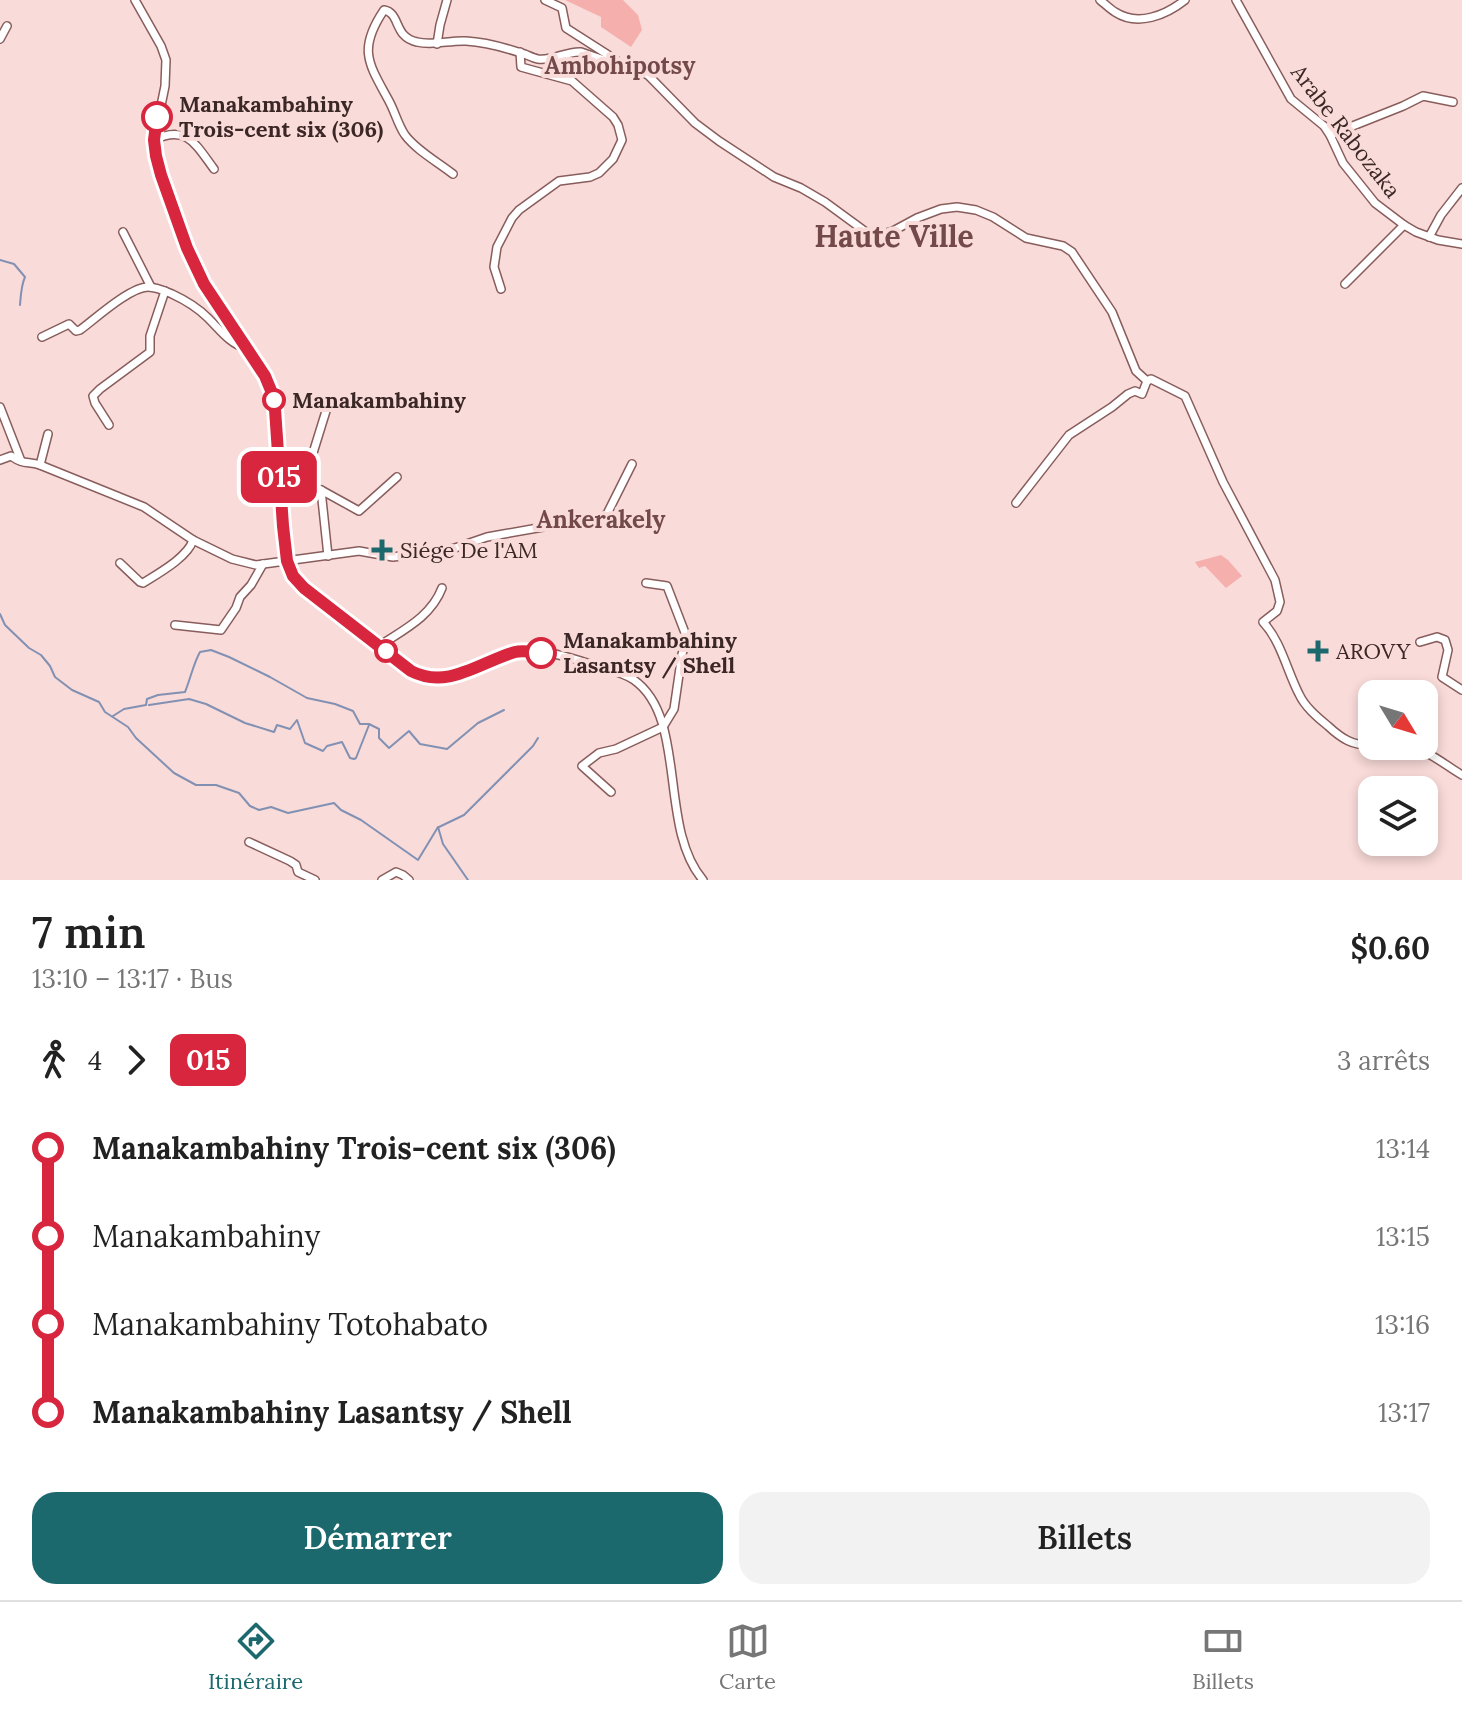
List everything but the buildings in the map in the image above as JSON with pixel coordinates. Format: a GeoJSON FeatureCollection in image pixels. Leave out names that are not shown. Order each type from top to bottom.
{"type":"FeatureCollection","features":[{"type":"Feature","properties":{"kind":"street"},"geometry":{"type":"LineString","coordinates":[[135,0],[166,60],[165,86],[154,140],[161,175],[195,267],[265,376],[274,401],[287,561],[293,576],[304,588],[411,671],[429,678],[458,675],[522,651],[578,660],[634,680],[654,702],[663,727],[681,836],[695,870],[703,880]]}},
{"type":"Feature","properties":{"kind":"street"},"geometry":{"type":"LineString","coordinates":[[437,44],[447,0]]}},
{"type":"Feature","properties":{"kind":"street"},"geometry":{"type":"LineString","coordinates":[[545,0],[562,8],[566,28],[624,66]]}},
{"type":"Feature","properties":{"kind":"street"},"geometry":{"type":"LineString","coordinates":[[1100,0],[1116,13],[1150,19],[1168,12],[1185,0]]}},
{"type":"Feature","properties":{"kind":"street","name":"Arabe Rabozaka"},"geometry":{"type":"LineString","coordinates":[[1236,0],[1291,99],[1330,135],[1343,163],[1375,203],[1404,225],[1429,237],[1462,244]]}},
{"type":"Feature","properties":{"kind":"street"},"geometry":{"type":"LineString","coordinates":[[453,174],[406,137],[369,65],[368,48],[384,10],[392,12],[402,34],[415,42],[489,44],[537,59],[571,51],[581,52],[648,75],[695,123],[750,162],[825,202],[866,232],[883,234],[941,209],[957,207],[993,217],[1026,238],[1063,246],[1072,252],[1112,312],[1131,362],[1147,381]]}},
{"type":"Feature","properties":{"kind":"street"},"geometry":{"type":"LineString","coordinates":[[0,39],[7,26]]}},
{"type":"Feature","properties":{"kind":"street"},"geometry":{"type":"LineString","coordinates":[[501,289],[494,267],[497,247],[512,218],[559,181],[599,173],[613,159],[622,140],[618,125],[599,104],[572,81],[521,67],[520,52]]}},
{"type":"Feature","properties":{"kind":"street"},"geometry":{"type":"LineString","coordinates":[[1330,135],[1423,96],[1453,102]]}},
{"type":"Feature","properties":{"kind":"street"},"geometry":{"type":"LineString","coordinates":[[154,140],[169,134],[185,136],[214,169]]}},
{"type":"Feature","properties":{"kind":"street"},"geometry":{"type":"LineString","coordinates":[[1429,237],[1462,188]]}},
{"type":"Feature","properties":{"kind":"street"},"geometry":{"type":"LineString","coordinates":[[1345,284],[1404,225]]}},
{"type":"Feature","properties":{"kind":"street"},"geometry":{"type":"LineString","coordinates":[[123,232],[151,287]]}},
{"type":"Feature","properties":{"kind":"street"},"geometry":{"type":"LineString","coordinates":[[42,337],[69,324],[76,331],[80,330],[119,300],[138,289],[151,287],[197,308],[233,344],[247,349]]}},
{"type":"Feature","properties":{"kind":"street"},"geometry":{"type":"LineString","coordinates":[[109,425],[93,396],[150,352],[150,336],[165,291]]}},
{"type":"Feature","properties":{"kind":"street"},"geometry":{"type":"LineString","coordinates":[[1147,381],[1151,379],[1185,396],[1223,482],[1275,580],[1280,602],[1277,611],[1263,622],[1272,633],[1300,697],[1341,738],[1358,744]]}},
{"type":"Feature","properties":{"kind":"street"},"geometry":{"type":"LineString","coordinates":[[1016,503],[1069,435],[1128,394],[1135,391],[1142,394],[1147,381]]}},
{"type":"Feature","properties":{"kind":"street"},"geometry":{"type":"LineString","coordinates":[[0,407],[21,463]]}},
{"type":"Feature","properties":{"kind":"street"},"geometry":{"type":"LineString","coordinates":[[304,482],[326,411]]}},
{"type":"Feature","properties":{"kind":"street"},"geometry":{"type":"LineString","coordinates":[[40,465],[48,434]]}},
{"type":"Feature","properties":{"kind":"street"},"geometry":{"type":"LineString","coordinates":[[0,460],[11,456],[21,463],[40,465],[144,507],[193,540],[232,559],[256,565],[359,551],[393,557],[455,548],[487,537],[598,520],[607,514],[632,464]]}},
{"type":"Feature","properties":{"kind":"street"},"geometry":{"type":"LineString","coordinates":[[279,471],[359,511],[397,477]]}},
{"type":"Feature","properties":{"kind":"street"},"geometry":{"type":"LineString","coordinates":[[321,490],[328,556]]}},
{"type":"Feature","properties":{"kind":"street"},"geometry":{"type":"LineString","coordinates":[[120,563],[143,583],[185,554],[193,540]]}},
{"type":"Feature","properties":{"kind":"street"},"geometry":{"type":"LineString","coordinates":[[175,625],[222,629],[263,564]]}},
{"type":"Feature","properties":{"kind":"street"},"geometry":{"type":"LineString","coordinates":[[611,792],[582,766],[599,753],[616,749],[663,727],[674,709],[687,638],[667,586],[646,583]]}},
{"type":"Feature","properties":{"kind":"street"},"geometry":{"type":"LineString","coordinates":[[379,646],[422,618],[442,588]]}},
{"type":"Feature","properties":{"kind":"street"},"geometry":{"type":"LineString","coordinates":[[1420,642],[1437,637],[1445,640],[1448,650],[1442,677],[1462,690]]}},
{"type":"Feature","properties":{"kind":"street"},"geometry":{"type":"LineString","coordinates":[[1438,759],[1462,775]]}},
{"type":"Feature","properties":{"kind":"street"},"geometry":{"type":"LineString","coordinates":[[249,842],[290,861],[296,865],[298,872],[315,880]]}},
{"type":"Feature","properties":{"kind":"street"},"geometry":{"type":"LineString","coordinates":[[382,880],[396,872],[409,880]]}},
{"type":"Feature","properties":{"kind":"shaded area"},"geometry":{"type":"Polygon","coordinates":[[[565,0],[623,0],[638,15],[642,30],[631,47],[601,27],[601,17],[565,0]]]}},
{"type":"Feature","properties":{"kind":"shaded area"},"geometry":{"type":"Polygon","coordinates":[[[1221,555],[1242,576],[1226,588],[1205,566],[1199,568],[1195,562],[1221,555]]]}},
{"type":"Feature","properties":{"kind":"waterway"},"geometry":{"type":"LineString","coordinates":[[0,260],[14,264],[25,277],[20,305]]}},
{"type":"Feature","properties":{"kind":"waterway"},"geometry":{"type":"LineString","coordinates":[[0,614],[5,625],[41,655],[55,677],[72,690],[99,702],[105,712],[128,727],[174,773],[196,785],[216,785],[239,793],[250,806],[259,810],[271,807],[288,813],[334,803],[418,860],[438,827],[443,844],[468,880]]}},
{"type":"Feature","properties":{"kind":"waterway"},"geometry":{"type":"LineString","coordinates":[[113,716],[124,709],[146,705],[147,699],[158,695],[185,692],[200,652],[211,650],[307,698],[353,711],[360,724],[379,729],[379,738],[389,748],[409,731],[420,744],[447,749],[478,723],[504,710]]}},
{"type":"Feature","properties":{"kind":"waterway"},"geometry":{"type":"LineString","coordinates":[[149,705],[189,699],[274,732],[277,725],[290,729],[297,720],[305,743],[323,751],[327,746],[342,742],[350,758],[354,759],[369,725]]}},
{"type":"Feature","properties":{"kind":"waterway"},"geometry":{"type":"LineString","coordinates":[[439,827],[464,815],[538,738]]}},
{"type":"Feature","properties":{"kind":"bus line","name":"015"},"geometry":{"type":"LineString","coordinates":[[157,117],[154,148],[187,248],[204,284],[265,376],[272,393],[287,561],[293,576],[304,588],[420,676],[458,675],[515,652],[541,653]]}},
{"type":"Feature","properties":{"kind":"place","name":"Manakambahiny Trois-cent six (306)"},"geometry":{"type":"Point","coordinates":[157,117]}},
{"type":"Feature","properties":{"kind":"place","name":"Manakambahiny"},"geometry":{"type":"Point","coordinates":[274,400]}},
{"type":"Feature","properties":{"kind":"place","name":"Siége De l'AM"},"geometry":{"type":"Point","coordinates":[382,550]}},
{"type":"Feature","properties":{"kind":"place","name":"AROVY"},"geometry":{"type":"Point","coordinates":[1318,651]}},
{"type":"Feature","properties":{"kind":"place","name":"Manakambahiny Lasantsy / Shell"},"geometry":{"type":"Point","coordinates":[541,653]}},
{"type":"Feature","properties":{"kind":"district","name":"Ambohipotsy"},"geometry":{"type":"Point","coordinates":[620,65]}},
{"type":"Feature","properties":{"kind":"district","name":"Haute Ville"},"geometry":{"type":"Point","coordinates":[894,236]}},
{"type":"Feature","properties":{"kind":"district","name":"Ankerakely"},"geometry":{"type":"Point","coordinates":[601,519]}}]}
